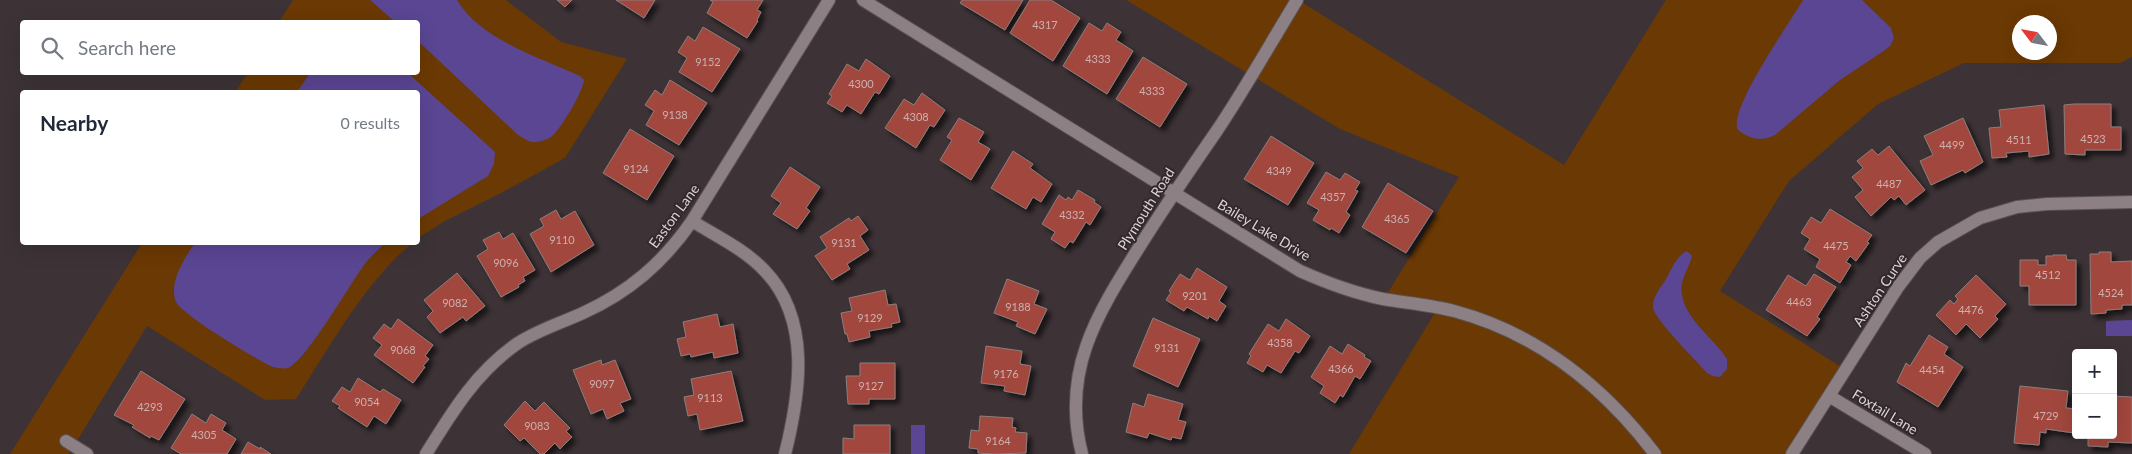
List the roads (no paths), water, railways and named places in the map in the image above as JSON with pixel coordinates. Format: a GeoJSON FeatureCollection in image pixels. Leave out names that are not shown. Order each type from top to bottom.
{"type":"FeatureCollection","features":[{"type":"Feature","properties":{"kind":"street","name":"Easton Lane"},"geometry":{"type":"LineString","coordinates":[[426,454],[465,393],[488,367],[528,337],[602,304],[630,288],[668,252],[692,221],[829,0]]}},
{"type":"Feature","properties":{"kind":"street","name":"Bailey Lake Drive"},"geometry":{"type":"LineString","coordinates":[[863,0],[1284,261],[1318,279],[1368,296],[1454,311],[1485,321],[1518,336],[1559,360],[1598,390],[1631,424],[1655,454]]}},
{"type":"Feature","properties":{"kind":"street","name":"Plymouth Road"},"geometry":{"type":"LineString","coordinates":[[1082,454],[1078,434],[1076,395],[1088,340],[1105,302],[1173,192],[1220,125],[1297,0]]}},
{"type":"Feature","properties":{"kind":"street","name":"Ashton Curve"},"geometry":{"type":"LineString","coordinates":[[1792,454],[1905,277],[1929,249],[1950,234],[1980,218],[2018,207],[2132,202]]}},
{"type":"Feature","properties":{"kind":"street"},"geometry":{"type":"LineString","coordinates":[[692,221],[740,250],[757,263],[779,288],[789,308],[797,342],[798,377],[792,422],[785,454]]}},
{"type":"Feature","properties":{"kind":"street","name":"Foxtail Lane"},"geometry":{"type":"LineString","coordinates":[[1829,396],[1925,454]]}},
{"type":"Feature","properties":{"kind":"street"},"geometry":{"type":"LineString","coordinates":[[66,441],[87,454]]}}]}
